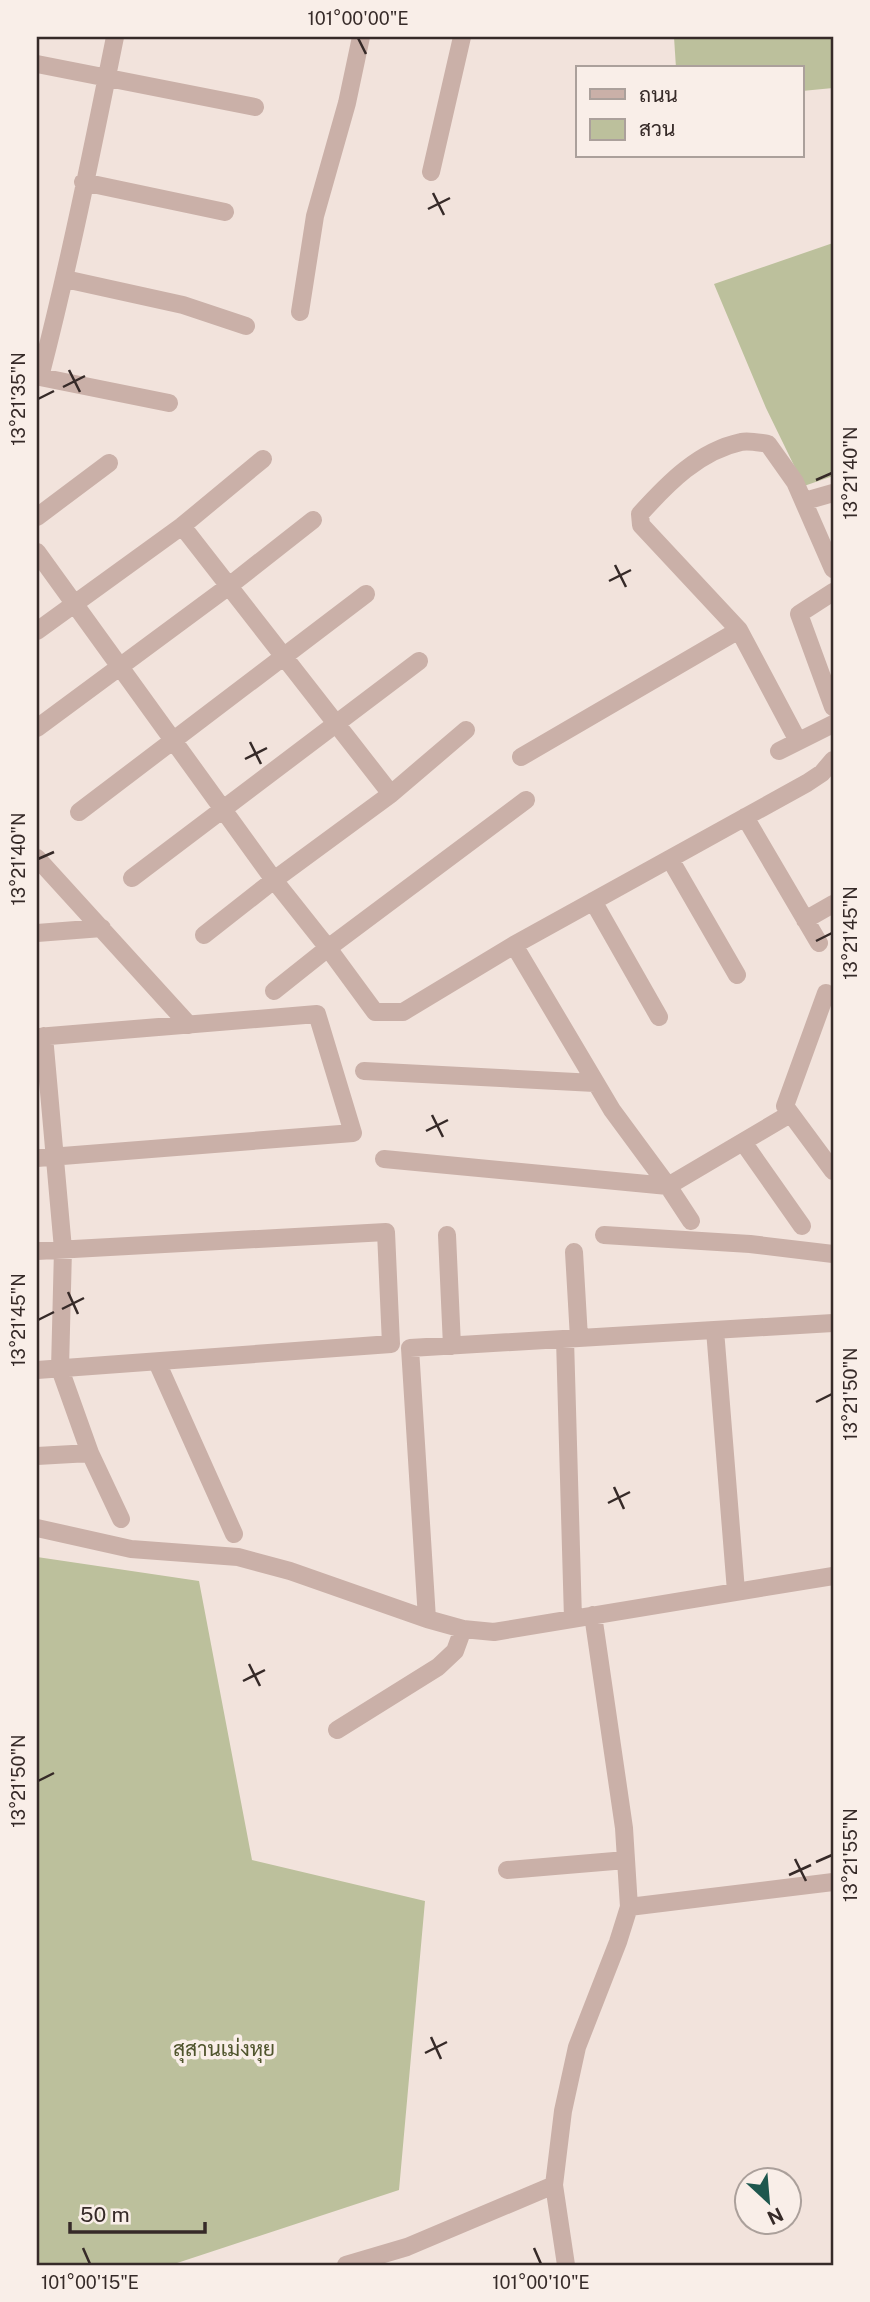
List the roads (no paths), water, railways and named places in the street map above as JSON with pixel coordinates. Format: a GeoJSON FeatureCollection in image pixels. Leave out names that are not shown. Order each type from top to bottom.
{"type":"FeatureCollection","features":[{"type":"Feature","properties":{"kind":"street"},"geometry":{"type":"LineString","coordinates":[[116,37],[83,182],[65,279],[40,377],[169,403]]}},
{"type":"Feature","properties":{"kind":"street"},"geometry":{"type":"LineString","coordinates":[[300,312],[315,216],[347,103],[361,37]]}},
{"type":"Feature","properties":{"kind":"street"},"geometry":{"type":"LineString","coordinates":[[431,172],[461,37]]}},
{"type":"Feature","properties":{"kind":"street"},"geometry":{"type":"LineString","coordinates":[[37,64],[256,107]]}},
{"type":"Feature","properties":{"kind":"street"},"geometry":{"type":"LineString","coordinates":[[83,182],[225,212]]}},
{"type":"Feature","properties":{"kind":"street"},"geometry":{"type":"LineString","coordinates":[[65,279],[183,305],[246,326]]}},
{"type":"Feature","properties":{"kind":"street"},"geometry":{"type":"LineString","coordinates":[[798,741],[739,630],[641,525],[640,514],[679,474],[706,454],[743,441],[768,444],[795,482],[833,569]]}},
{"type":"Feature","properties":{"kind":"street"},"geometry":{"type":"LineString","coordinates":[[37,631],[182,526],[263,458]]}},
{"type":"Feature","properties":{"kind":"street"},"geometry":{"type":"LineString","coordinates":[[37,517],[108,463]]}},
{"type":"Feature","properties":{"kind":"street"},"geometry":{"type":"LineString","coordinates":[[804,501],[833,493]]}},
{"type":"Feature","properties":{"kind":"street"},"geometry":{"type":"LineString","coordinates":[[37,728],[229,586],[313,520]]}},
{"type":"Feature","properties":{"kind":"street"},"geometry":{"type":"LineString","coordinates":[[182,526],[391,794]]}},
{"type":"Feature","properties":{"kind":"street"},"geometry":{"type":"LineString","coordinates":[[37,552],[274,880],[375,1012],[402,1012],[514,945],[807,783],[822,773],[833,760]]}},
{"type":"Feature","properties":{"kind":"street"},"geometry":{"type":"LineString","coordinates":[[833,592],[799,614],[833,707]]}},
{"type":"Feature","properties":{"kind":"street"},"geometry":{"type":"LineString","coordinates":[[79,812],[366,594]]}},
{"type":"Feature","properties":{"kind":"street"},"geometry":{"type":"LineString","coordinates":[[521,757],[739,630]]}},
{"type":"Feature","properties":{"kind":"street"},"geometry":{"type":"LineString","coordinates":[[132,878],[419,661]]}},
{"type":"Feature","properties":{"kind":"street"},"geometry":{"type":"LineString","coordinates":[[779,751],[833,724]]}},
{"type":"Feature","properties":{"kind":"street"},"geometry":{"type":"LineString","coordinates":[[204,935],[391,794],[466,730]]}},
{"type":"Feature","properties":{"kind":"street"},"geometry":{"type":"LineString","coordinates":[[274,991],[526,800]]}},
{"type":"Feature","properties":{"kind":"street"},"geometry":{"type":"LineString","coordinates":[[745,817],[819,943]]}},
{"type":"Feature","properties":{"kind":"street"},"geometry":{"type":"LineString","coordinates":[[37,858],[189,1025]]}},
{"type":"Feature","properties":{"kind":"street"},"geometry":{"type":"LineString","coordinates":[[670,859],[737,975]]}},
{"type":"Feature","properties":{"kind":"street"},"geometry":{"type":"LineString","coordinates":[[593,901],[659,1017]]}},
{"type":"Feature","properties":{"kind":"street"},"geometry":{"type":"LineString","coordinates":[[806,919],[833,904]]}},
{"type":"Feature","properties":{"kind":"street"},"geometry":{"type":"LineString","coordinates":[[37,933],[102,928]]}},
{"type":"Feature","properties":{"kind":"street"},"geometry":{"type":"LineString","coordinates":[[514,945],[606,1101],[691,1221]]}},
{"type":"Feature","properties":{"kind":"street"},"geometry":{"type":"LineString","coordinates":[[825,993],[785,1106],[833,1171]]}},
{"type":"Feature","properties":{"kind":"street"},"geometry":{"type":"LineString","coordinates":[[46,1158],[353,1133],[317,1014],[40,1036],[46,1158],[63,1249],[60,1369],[90,1453],[121,1519]]}},
{"type":"Feature","properties":{"kind":"street"},"geometry":{"type":"LineString","coordinates":[[364,1071],[595,1083]]}},
{"type":"Feature","properties":{"kind":"street"},"geometry":{"type":"LineString","coordinates":[[384,1159],[668,1186],[790,1114]]}},
{"type":"Feature","properties":{"kind":"street"},"geometry":{"type":"LineString","coordinates":[[743,1142],[802,1226]]}},
{"type":"Feature","properties":{"kind":"street"},"geometry":{"type":"LineString","coordinates":[[37,1251],[386,1232],[391,1344],[37,1370]]}},
{"type":"Feature","properties":{"kind":"street"},"geometry":{"type":"LineString","coordinates":[[447,1235],[452,1346]]}},
{"type":"Feature","properties":{"kind":"street"},"geometry":{"type":"LineString","coordinates":[[604,1235],[750,1244],[833,1254]]}},
{"type":"Feature","properties":{"kind":"street"},"geometry":{"type":"LineString","coordinates":[[573,1619],[574,1252]]}},
{"type":"Feature","properties":{"kind":"street"},"geometry":{"type":"LineString","coordinates":[[427,1619],[410,1348],[833,1323]]}},
{"type":"Feature","properties":{"kind":"street"},"geometry":{"type":"LineString","coordinates":[[715,1330],[736,1591]]}},
{"type":"Feature","properties":{"kind":"street"},"geometry":{"type":"LineString","coordinates":[[157,1362],[234,1534]]}},
{"type":"Feature","properties":{"kind":"street"},"geometry":{"type":"LineString","coordinates":[[37,1456],[90,1453]]}},
{"type":"Feature","properties":{"kind":"street"},"geometry":{"type":"LineString","coordinates":[[37,1528],[131,1549],[238,1557],[290,1570],[427,1619],[463,1629],[494,1632],[833,1576]]}},
{"type":"Feature","properties":{"kind":"street"},"geometry":{"type":"LineString","coordinates":[[566,2265],[554,2185],[563,2111],[577,2047],[629,1907],[624,1828],[593,1615]]}},
{"type":"Feature","properties":{"kind":"street"},"geometry":{"type":"LineString","coordinates":[[337,1730],[438,1667],[455,1651],[463,1629]]}},
{"type":"Feature","properties":{"kind":"street"},"geometry":{"type":"LineString","coordinates":[[507,1870],[626,1860]]}},
{"type":"Feature","properties":{"kind":"street"},"geometry":{"type":"LineString","coordinates":[[629,1907],[833,1882]]}},
{"type":"Feature","properties":{"kind":"street"},"geometry":{"type":"LineString","coordinates":[[346,2265],[407,2247],[554,2185]]}},
{"type":"Feature","properties":{"kind":"park label","name":"สุสานเม่งหุย"},"geometry":{"type":"Point","coordinates":[224,2048]}}]}
